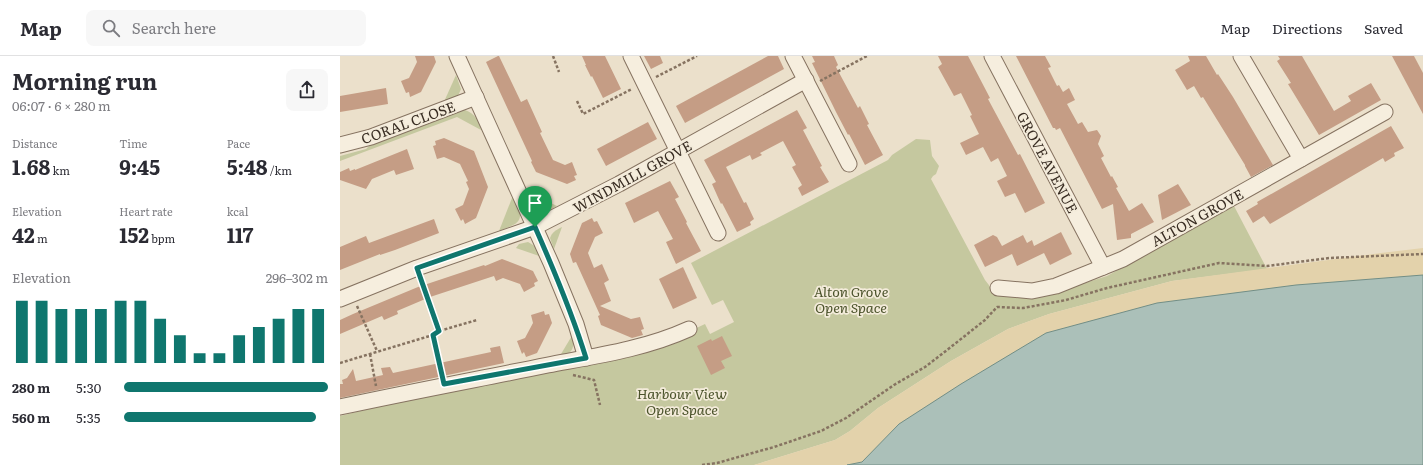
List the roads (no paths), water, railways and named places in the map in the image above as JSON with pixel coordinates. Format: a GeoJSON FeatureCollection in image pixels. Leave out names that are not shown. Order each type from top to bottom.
{"type":"FeatureCollection","features":[{"type":"Feature","properties":{"kind":"street"},"geometry":{"type":"LineString","coordinates":[[457,56],[551,263],[576,324],[586,358]]}},
{"type":"Feature","properties":{"kind":"street"},"geometry":{"type":"LineString","coordinates":[[631,56],[718,233]]}},
{"type":"Feature","properties":{"kind":"street"},"geometry":{"type":"LineString","coordinates":[[793,56],[849,164]]}},
{"type":"Feature","properties":{"kind":"street","name":"GROVE AVENUE"},"geometry":{"type":"LineString","coordinates":[[992,56],[1103,267]]}},
{"type":"Feature","properties":{"kind":"street"},"geometry":{"type":"LineString","coordinates":[[1241,56],[1302,159]]}},
{"type":"Feature","properties":{"kind":"street","name":"WINDMILL GROVE"},"geometry":{"type":"LineString","coordinates":[[346,297],[417,268],[535,227],[619,184],[678,150],[808,84]]}},
{"type":"Feature","properties":{"kind":"street","name":"CORAL CLOSE"},"geometry":{"type":"LineString","coordinates":[[340,145],[371,137],[476,97]]}},
{"type":"Feature","properties":{"kind":"street","name":"ALTON GROVE"},"geometry":{"type":"LineString","coordinates":[[998,288],[1032,291],[1056,286],[1123,259],[1385,112]]}},
{"type":"Feature","properties":{"kind":"street"},"geometry":{"type":"LineString","coordinates":[[340,408],[444,384],[586,358],[663,340],[689,329]]}},
{"type":"Feature","properties":{"kind":"water"},"geometry":{"type":"Polygon","coordinates":[[[1423,275],[1423,465],[847,465],[862,462],[899,424],[961,384],[1046,333],[1157,303],[1296,285],[1423,275]]]}},
{"type":"Feature","properties":{"kind":"park label","name":"Alton Grove Open Space"},"geometry":{"type":"Point","coordinates":[851,300]}},
{"type":"Feature","properties":{"kind":"park label","name":"Harbour View Open Space"},"geometry":{"type":"Point","coordinates":[682,402]}}]}
